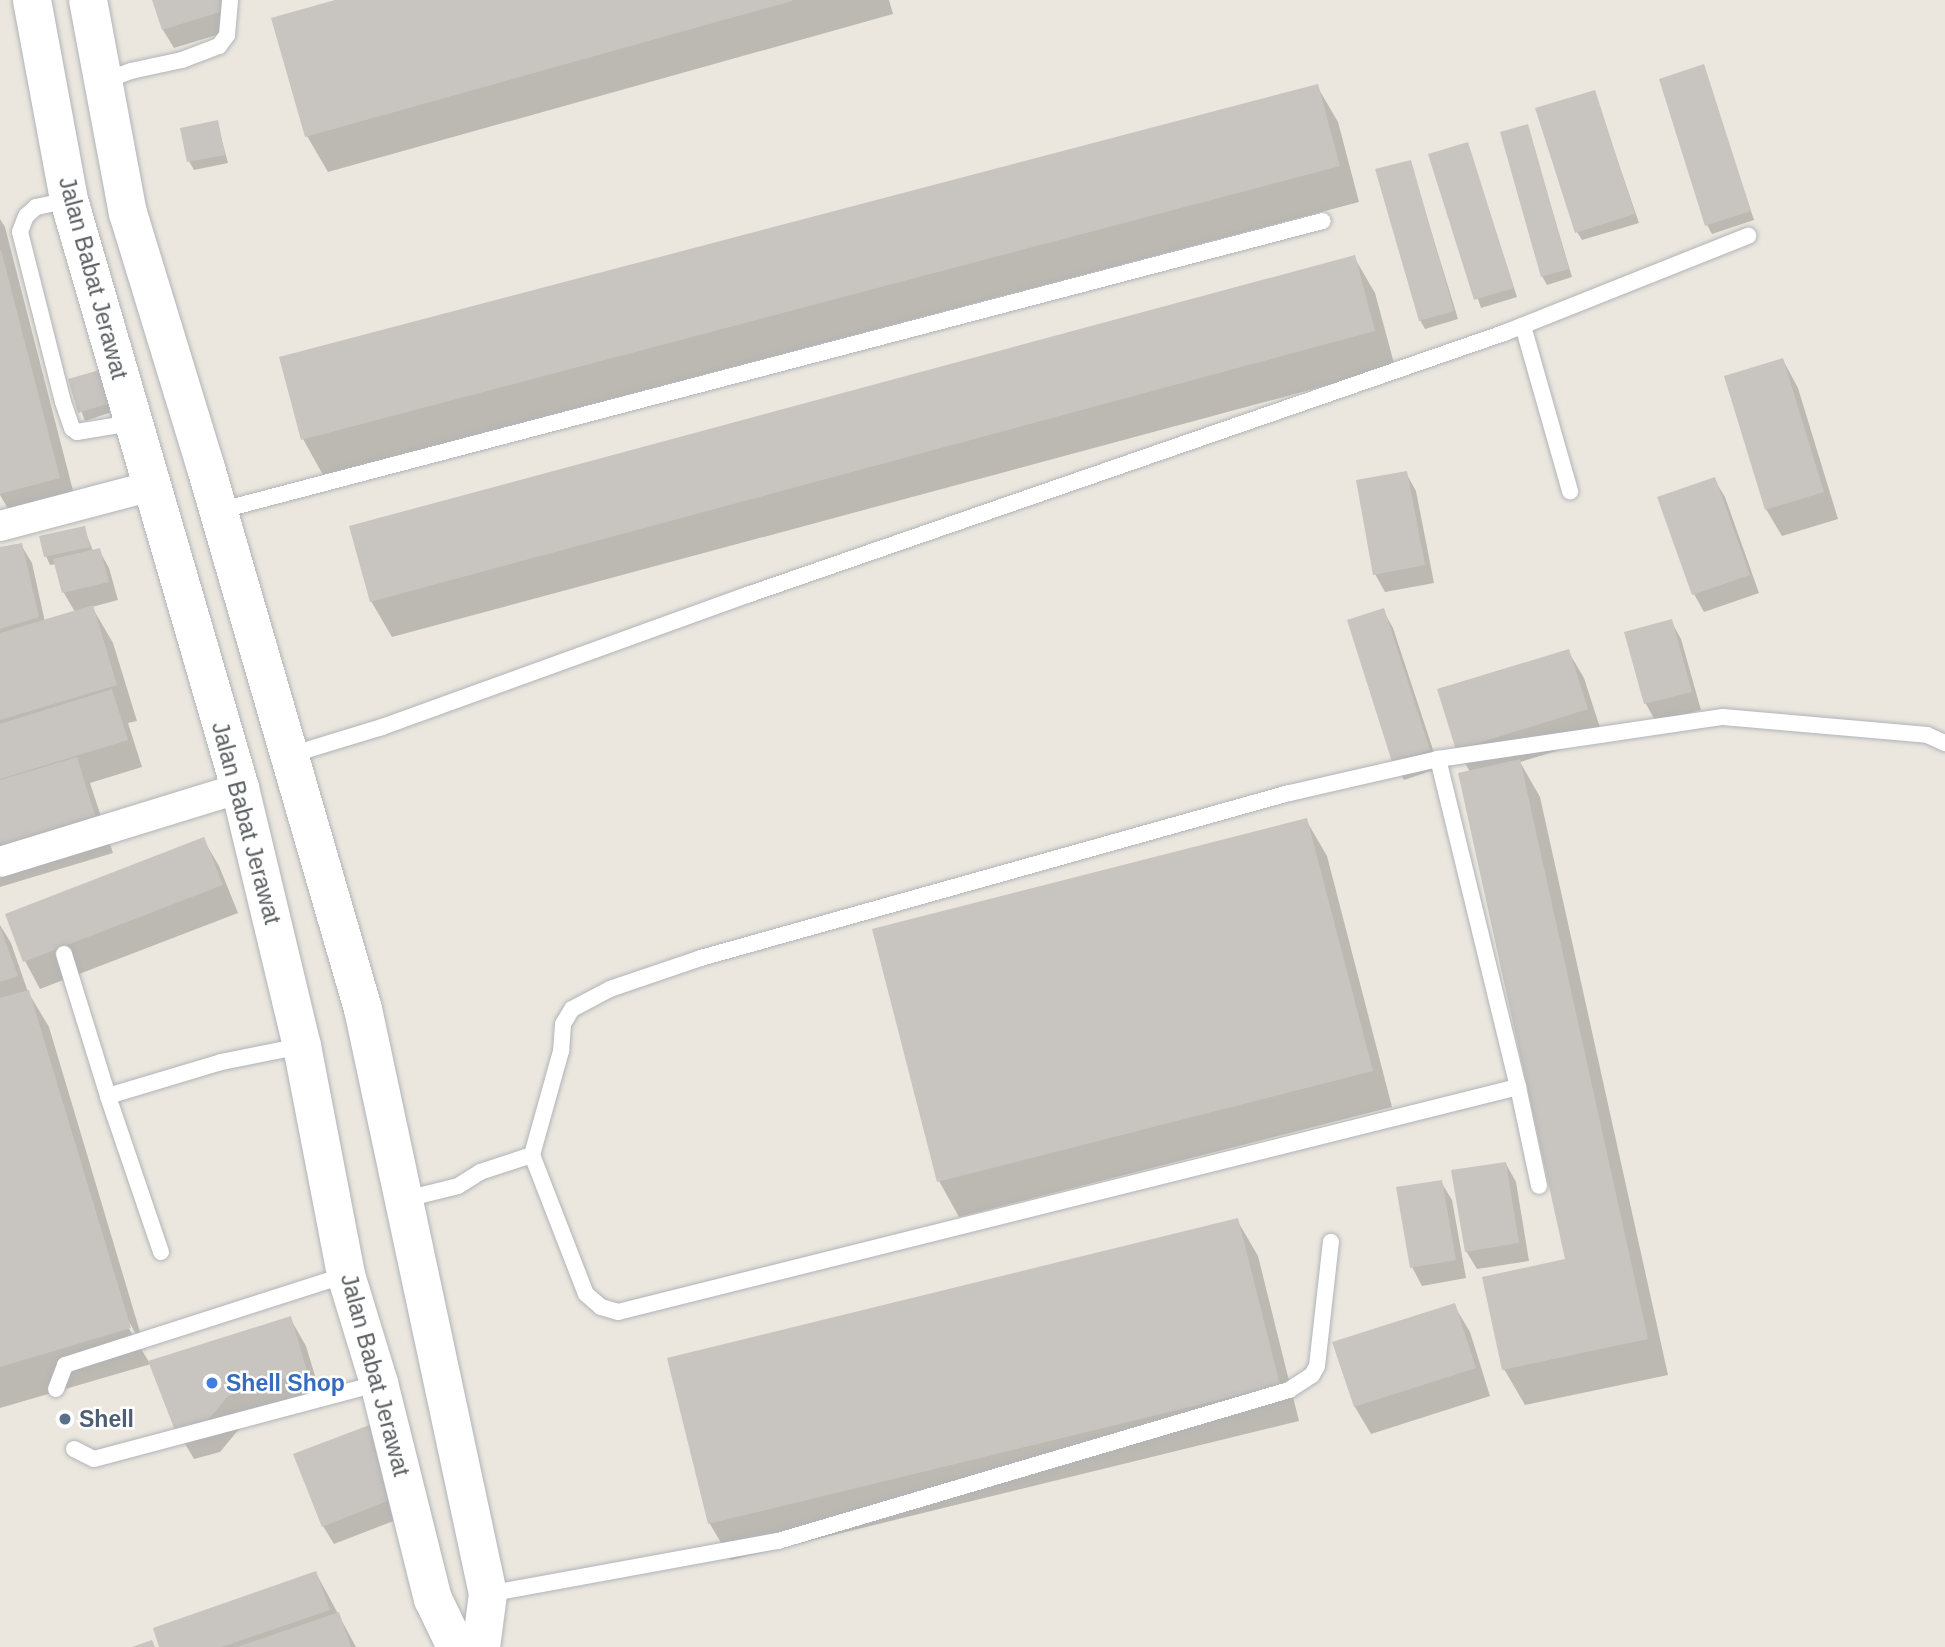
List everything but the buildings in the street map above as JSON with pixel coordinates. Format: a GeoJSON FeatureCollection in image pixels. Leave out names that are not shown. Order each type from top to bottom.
{"type":"FeatureCollection","features":[{"type":"Feature","properties":{"kind":"main road","name":"Jalan Babat Jerawat"},"geometry":{"type":"LineString","coordinates":[[32,0],[69,200],[240,789],[302,1046],[346,1275],[379,1383],[433,1599],[456,1647]]}},
{"type":"Feature","properties":{"kind":"main road"},"geometry":{"type":"LineString","coordinates":[[88,0],[116,77],[128,213],[307,750],[363,1009],[411,1197],[496,1594],[481,1647]]}},
{"type":"Feature","properties":{"kind":"street"},"geometry":{"type":"LineString","coordinates":[[0,526],[151,486]]}},
{"type":"Feature","properties":{"kind":"street"},"geometry":{"type":"LineString","coordinates":[[0,862],[240,789]]}},
{"type":"Feature","properties":{"kind":"lane"},"geometry":{"type":"LineString","coordinates":[[116,77],[219,46],[228,35],[230,0]]}},
{"type":"Feature","properties":{"kind":"lane"},"geometry":{"type":"LineString","coordinates":[[69,200],[36,207],[26,216],[20,232],[63,402],[72,428],[77,432],[132,423]]}},
{"type":"Feature","properties":{"kind":"lane"},"geometry":{"type":"LineString","coordinates":[[226,508],[1323,221]]}},
{"type":"Feature","properties":{"kind":"lane"},"geometry":{"type":"LineString","coordinates":[[307,750],[1523,326],[1748,236]]}},
{"type":"Feature","properties":{"kind":"lane"},"geometry":{"type":"LineString","coordinates":[[1523,326],[1570,491]]}},
{"type":"Feature","properties":{"kind":"lane"},"geometry":{"type":"LineString","coordinates":[[1518,1087],[618,1312],[601,1307],[586,1294],[532,1155],[561,1051],[563,1024],[572,1009],[610,989],[701,958],[1289,793],[1438,759],[1723,717],[1927,736],[1945,743]]}},
{"type":"Feature","properties":{"kind":"lane"},"geometry":{"type":"LineString","coordinates":[[1438,759],[1518,1087],[1539,1186]]}},
{"type":"Feature","properties":{"kind":"lane"},"geometry":{"type":"LineString","coordinates":[[64,954],[108,1096],[161,1252]]}},
{"type":"Feature","properties":{"kind":"lane"},"geometry":{"type":"LineString","coordinates":[[108,1096],[221,1062],[302,1046]]}},
{"type":"Feature","properties":{"kind":"lane"},"geometry":{"type":"LineString","coordinates":[[411,1197],[457,1186],[480,1171],[532,1155]]}},
{"type":"Feature","properties":{"kind":"lane"},"geometry":{"type":"LineString","coordinates":[[496,1594],[778,1541],[1289,1390],[1312,1375],[1317,1366],[1331,1242]]}},
{"type":"Feature","properties":{"kind":"lane"},"geometry":{"type":"LineString","coordinates":[[56,1389],[65,1365],[346,1275]]}},
{"type":"Feature","properties":{"kind":"lane"},"geometry":{"type":"LineString","coordinates":[[74,1450],[94,1459],[379,1383]]}},
{"type":"Feature","properties":{"kind":"place","name":"Shell Shop"},"geometry":{"type":"Point","coordinates":[212,1383]}},
{"type":"Feature","properties":{"kind":"place","name":"Shell"},"geometry":{"type":"Point","coordinates":[65,1419]}}]}
